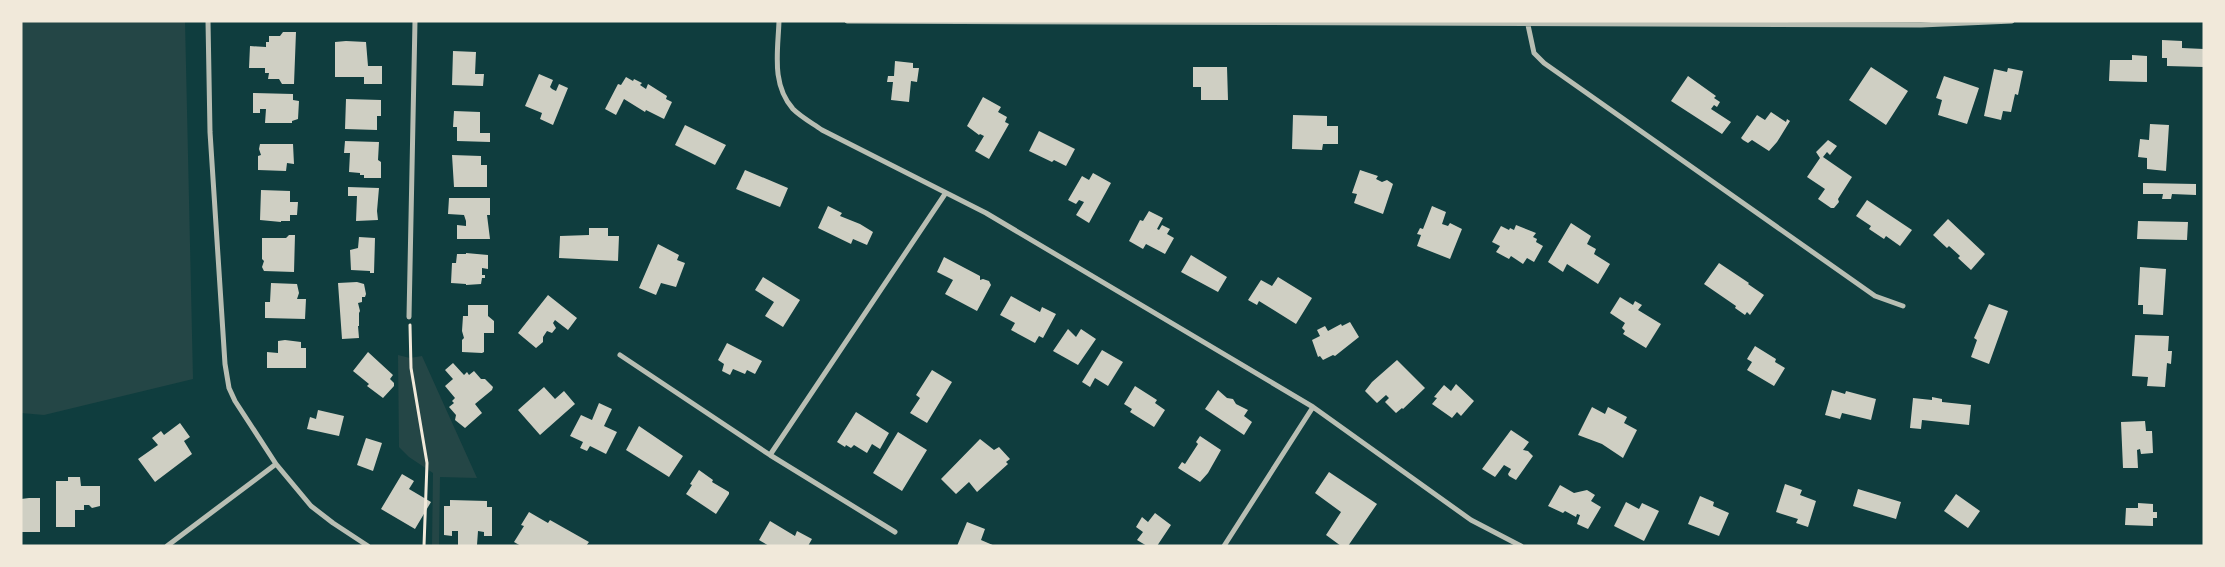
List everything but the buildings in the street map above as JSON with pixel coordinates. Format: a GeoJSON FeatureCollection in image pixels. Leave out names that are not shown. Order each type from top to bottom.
{"type":"FeatureCollection","features":[{"type":"Feature","properties":{"kind":"street"},"geometry":{"type":"LineString","coordinates":[[208,21],[210,132],[225,364],[230,388],[235,402],[276,464],[311,506],[368,546]]}},
{"type":"Feature","properties":{"kind":"street"},"geometry":{"type":"LineString","coordinates":[[409,317],[415,21]]}},
{"type":"Feature","properties":{"kind":"street"},"geometry":{"type":"LineString","coordinates":[[779,21],[777,71],[781,90],[793,108],[822,130],[945,194],[986,213],[1313,407],[1471,520],[1521,546]]}},
{"type":"Feature","properties":{"kind":"street"},"geometry":{"type":"LineString","coordinates":[[847,21],[1921,26],[2012,21]]}},
{"type":"Feature","properties":{"kind":"street"},"geometry":{"type":"LineString","coordinates":[[1528,25],[1534,53],[1544,64],[1876,296],[1903,306]]}},
{"type":"Feature","properties":{"kind":"street"},"geometry":{"type":"LineString","coordinates":[[770,455],[945,194]]}},
{"type":"Feature","properties":{"kind":"street"},"geometry":{"type":"LineString","coordinates":[[620,355],[770,455],[895,532]]}},
{"type":"Feature","properties":{"kind":"street"},"geometry":{"type":"LineString","coordinates":[[1224,546],[1313,407]]}},
{"type":"Feature","properties":{"kind":"street"},"geometry":{"type":"LineString","coordinates":[[167,546],[276,464]]}},
{"type":"Feature","properties":{"kind":"path"},"geometry":{"type":"LineString","coordinates":[[409,317],[411,368],[427,463],[424,546]]}},
{"type":"Feature","properties":{"kind":"shaded area"},"geometry":{"type":"Polygon","coordinates":[[[21,21],[185,21],[193,379],[44,415],[21,413],[21,21]]]}},
{"type":"Feature","properties":{"kind":"shaded area"},"geometry":{"type":"Polygon","coordinates":[[[398,355],[410,358],[422,356],[477,478],[440,477],[439,546],[432,546],[433,473],[409,457],[399,447],[398,355]]]}}]}
